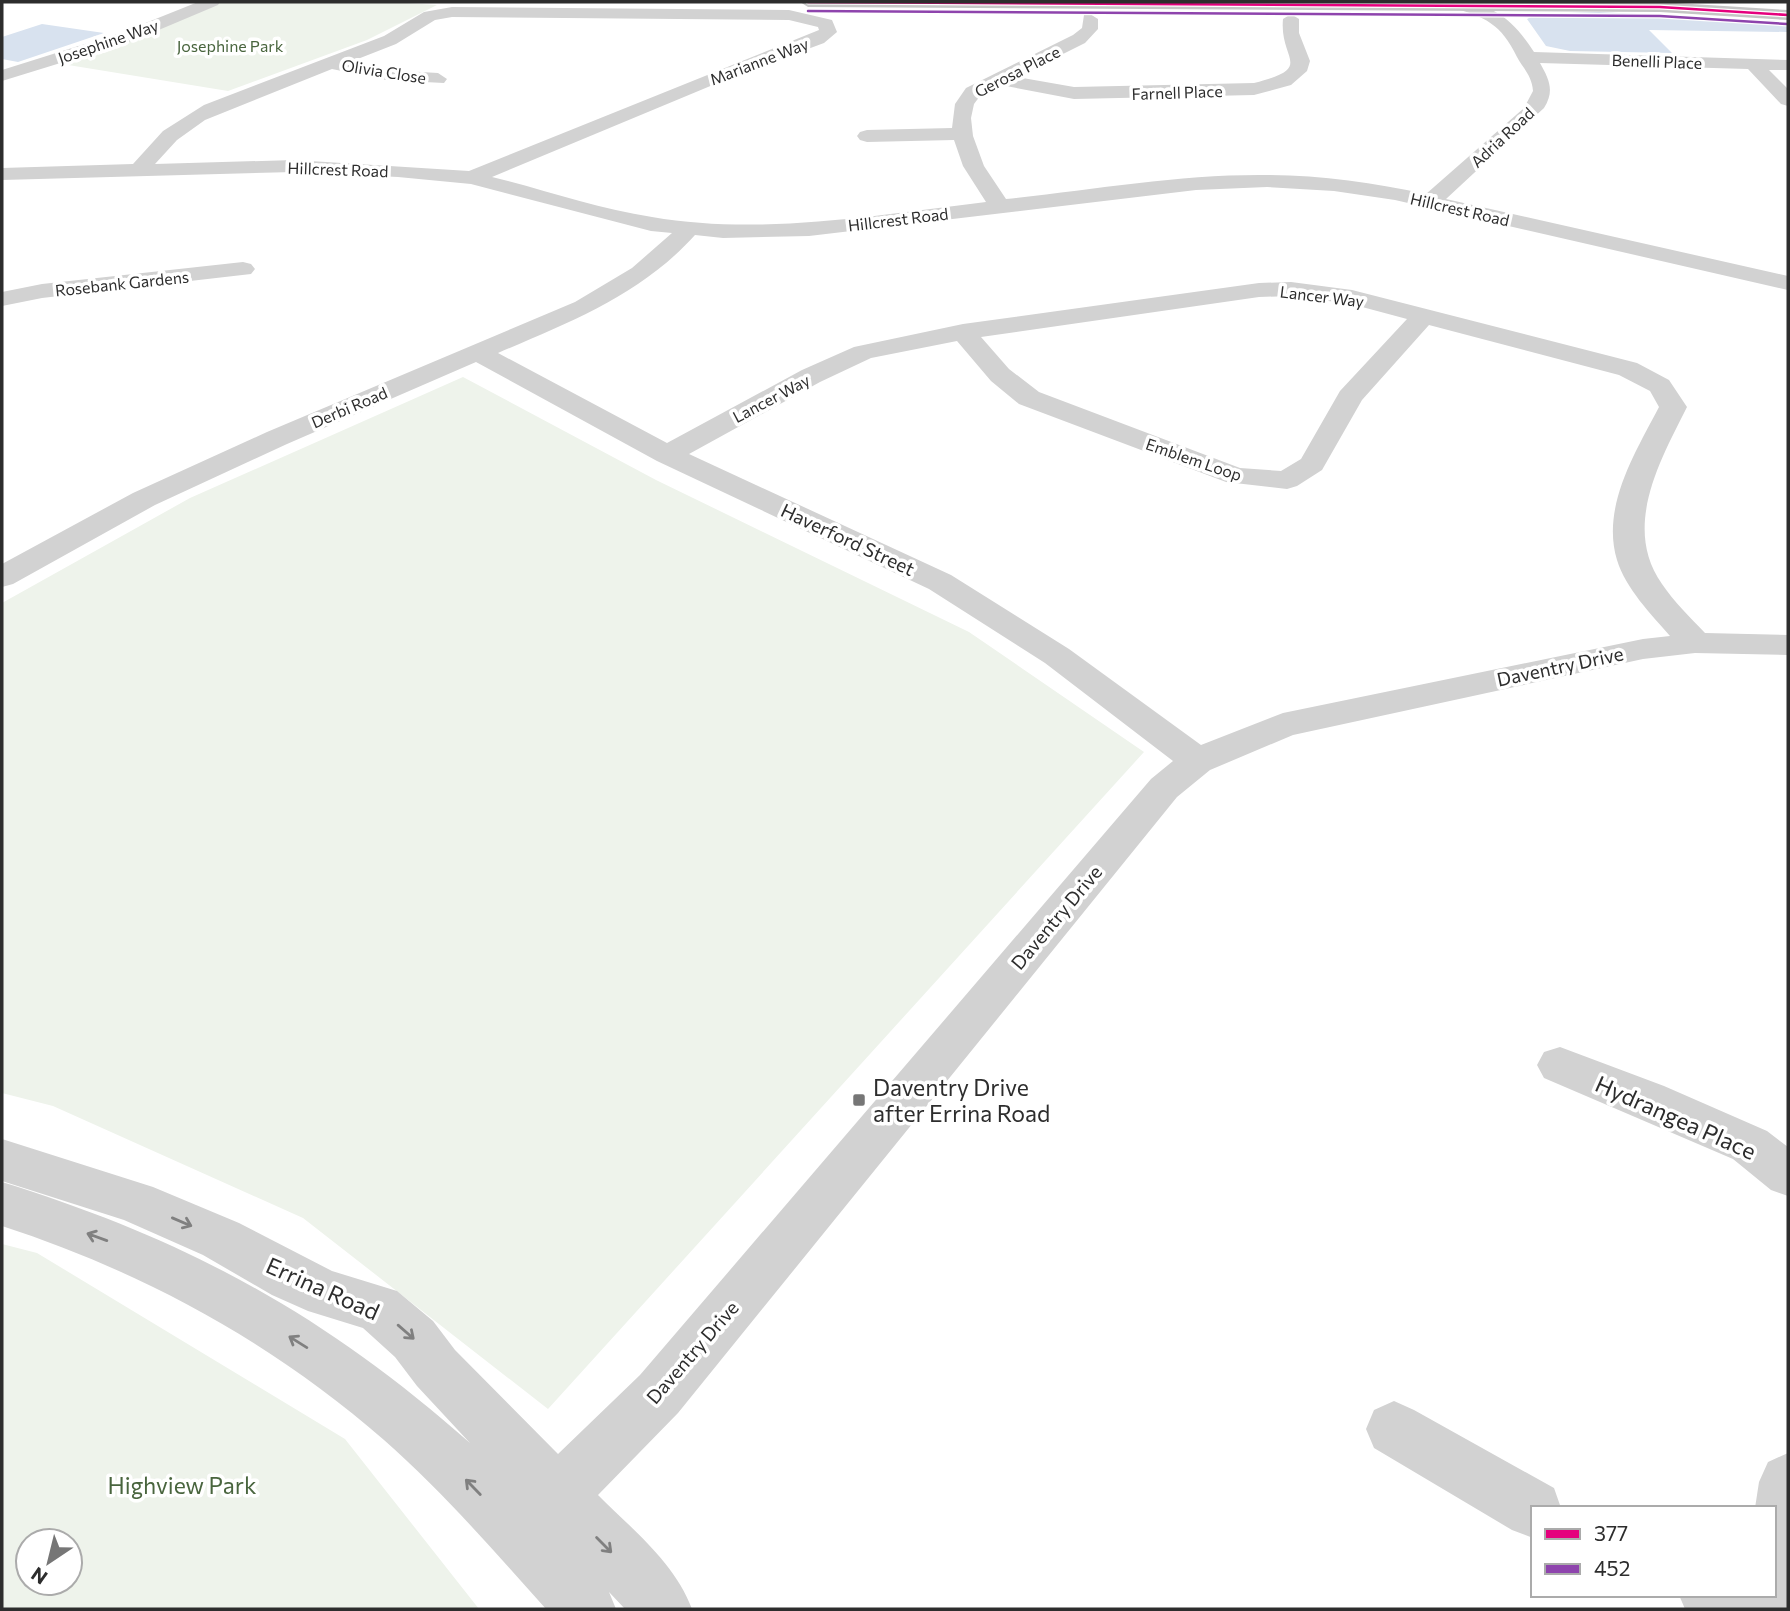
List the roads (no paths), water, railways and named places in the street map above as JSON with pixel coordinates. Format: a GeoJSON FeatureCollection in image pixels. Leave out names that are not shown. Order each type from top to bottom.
{"type":"FeatureCollection","features":[{"type":"Feature","properties":{"kind":"main road"},"geometry":{"type":"LineString","coordinates":[[808,2],[1550,5],[1660,7],[1788,15]]}},
{"type":"Feature","properties":{"kind":"main road"},"geometry":{"type":"LineString","coordinates":[[1731,2],[1788,6]]}},
{"type":"Feature","properties":{"kind":"street","name":"Josephine Way"},"geometry":{"type":"LineString","coordinates":[[2,76],[129,36],[212,2]]}},
{"type":"Feature","properties":{"kind":"street"},"geometry":{"type":"LineString","coordinates":[[1455,4],[1483,11],[1506,25],[1519,12],[1550,5]]}},
{"type":"Feature","properties":{"kind":"street","name":"Marianne Way"},"geometry":{"type":"LineString","coordinates":[[138,171],[165,138],[182,124],[211,109],[390,40],[430,16],[452,12],[789,15],[826,24],[828,32],[818,39],[726,73],[471,178]]}},
{"type":"Feature","properties":{"kind":"street","name":"Gerosa Place"},"geometry":{"type":"LineString","coordinates":[[1001,207],[985,188],[969,158],[960,112],[963,101],[973,92],[1079,39],[1090,29],[1090,19]]}},
{"type":"Feature","properties":{"kind":"street","name":"Farnell Place"},"geometry":{"type":"LineString","coordinates":[[998,79],[1074,93],[1254,89],[1284,81],[1298,71],[1301,61],[1290,33],[1291,19]]}},
{"type":"Feature","properties":{"kind":"street","name":"Adria Road"},"geometry":{"type":"LineString","coordinates":[[1430,202],[1541,100],[1543,88],[1539,77],[1506,25]]}},
{"type":"Feature","properties":{"kind":"street","name":"Benelli Place"},"geometry":{"type":"LineString","coordinates":[[1526,57],[1788,65]]}},
{"type":"Feature","properties":{"kind":"street","name":"Olivia Close"},"geometry":{"type":"LineString","coordinates":[[330,63],[386,75],[438,79]]}},
{"type":"Feature","properties":{"kind":"street"},"geometry":{"type":"LineString","coordinates":[[1753,64],[1788,100]]}},
{"type":"Feature","properties":{"kind":"street"},"geometry":{"type":"LineString","coordinates":[[867,136],[964,134]]}},
{"type":"Feature","properties":{"kind":"street","name":"Hillcrest Road"},"geometry":{"type":"LineString","coordinates":[[2,174],[294,166],[398,171],[471,178],[651,224],[723,232],[809,229],[1196,184],[1267,181],[1334,185],[1430,202],[1788,283]]}},
{"type":"Feature","properties":{"kind":"street","name":"Derbi Road"},"geometry":{"type":"LineString","coordinates":[[2,578],[144,499],[277,438],[543,326],[626,284],[670,250],[688,229]]}},
{"type":"Feature","properties":{"kind":"street","name":"Rosebank Gardens"},"geometry":{"type":"LineString","coordinates":[[2,299],[42,291],[243,270]]}},
{"type":"Feature","properties":{"kind":"street","name":"Lancer Way"},"geometry":{"type":"LineString","coordinates":[[667,454],[811,376],[863,352],[964,332],[1270,290],[1291,289],[1352,297],[1628,369],[1660,386],[1673,407],[1635,482],[1627,541],[1644,583],[1695,643]]}},
{"type":"Feature","properties":{"kind":"street","name":"Emblem Loop"},"geometry":{"type":"LineString","coordinates":[[964,332],[1000,375],[1029,398],[1236,476],[1287,480],[1312,464],[1350,397],[1423,316]]}},
{"type":"Feature","properties":{"kind":"street","name":"Haverford Street"},"geometry":{"type":"LineString","coordinates":[[478,353],[667,454],[940,582],[1056,656],[1197,761]]}},
{"type":"Feature","properties":{"kind":"street","name":"Daventry Drive"},"geometry":{"type":"LineString","coordinates":[[537,1515],[659,1394],[1164,788],[1197,761],[1283,725],[1643,649],[1695,643],[1788,645]]}},
{"type":"Feature","properties":{"kind":"street","name":"Hydrangea Place"},"geometry":{"type":"LineString","coordinates":[[1560,1065],[1749,1145],[1788,1175]]}},
{"type":"Feature","properties":{"kind":"street","name":"Errina Road"},"geometry":{"type":"LineString","coordinates":[[2,1160],[136,1202],[221,1239],[290,1278],[326,1294],[377,1308],[414,1339],[436,1368],[537,1515],[586,1609]]}},
{"type":"Feature","properties":{"kind":"street","name":"Errina Road"},"geometry":{"type":"LineString","coordinates":[[2,1204],[142,1254],[258,1317],[331,1363],[451,1464],[537,1515],[644,1585],[662,1609]]}},
{"type":"Feature","properties":{"kind":"street"},"geometry":{"type":"LineString","coordinates":[[1394,1429],[1531,1508]]}},
{"type":"Feature","properties":{"kind":"street"},"geometry":{"type":"LineString","coordinates":[[1776,1594],[1781,1522],[1788,1482]]}},
{"type":"Feature","properties":{"kind":"street"},"geometry":{"type":"LineString","coordinates":[[1713,1597],[1737,1609]]}},
{"type":"Feature","properties":{"kind":"place","name":"Daventry Drive after Errina Road"},"geometry":{"type":"Point","coordinates":[859,1100]}},
{"type":"Feature","properties":{"kind":"park label","name":"Josephine Park"},"geometry":{"type":"Point","coordinates":[230,45]}},
{"type":"Feature","properties":{"kind":"park label","name":"Highview Park"},"geometry":{"type":"Point","coordinates":[182,1485]}}]}
